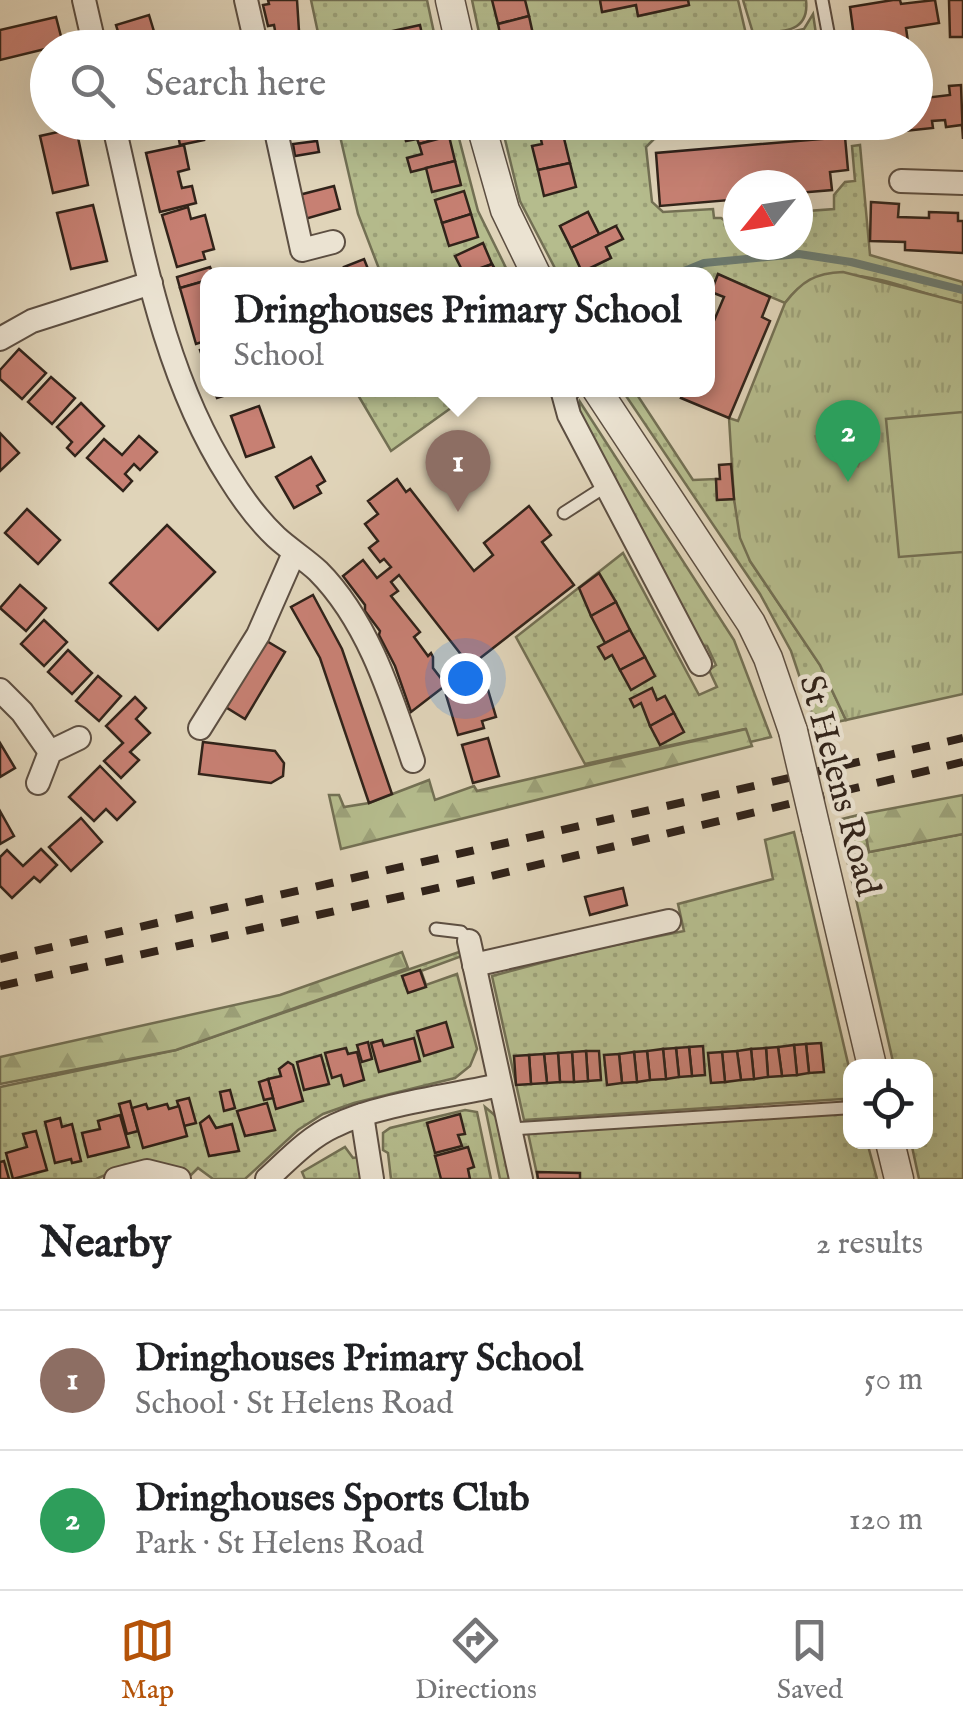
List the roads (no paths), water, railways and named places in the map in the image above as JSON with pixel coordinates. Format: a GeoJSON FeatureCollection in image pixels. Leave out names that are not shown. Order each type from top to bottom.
{"type":"FeatureCollection","features":[{"type":"Feature","properties":{"kind":"street"},"geometry":{"type":"LineString","coordinates":[[84,0],[91,30]]}},
{"type":"Feature","properties":{"kind":"street"},"geometry":{"type":"LineString","coordinates":[[246,0],[253,30]]}},
{"type":"Feature","properties":{"kind":"street"},"geometry":{"type":"LineString","coordinates":[[450,0],[457,30]]}},
{"type":"Feature","properties":{"kind":"street"},"geometry":{"type":"LineString","coordinates":[[117,140],[152,283],[192,404],[211,447],[229,479],[259,518],[318,571],[358,625],[414,761]]}},
{"type":"Feature","properties":{"kind":"street"},"geometry":{"type":"LineString","coordinates":[[278,140],[302,250],[333,242]]}},
{"type":"Feature","properties":{"kind":"street"},"geometry":{"type":"LineString","coordinates":[[485,140],[505,210],[533,267]]}},
{"type":"Feature","properties":{"kind":"street"},"geometry":{"type":"LineString","coordinates":[[901,181],[963,182]]}},
{"type":"Feature","properties":{"kind":"street"},"geometry":{"type":"LineString","coordinates":[[0,339],[32,321],[152,283]]}},
{"type":"Feature","properties":{"kind":"street"},"geometry":{"type":"LineString","coordinates":[[564,397],[569,415],[700,664]]}},
{"type":"Feature","properties":{"kind":"street","name":"St Helens Road"},"geometry":{"type":"LineString","coordinates":[[602,397],[750,624],[768,658],[793,731],[870,1059]]}},
{"type":"Feature","properties":{"kind":"street"},"geometry":{"type":"LineString","coordinates":[[200,728],[258,635],[294,553]]}},
{"type":"Feature","properties":{"kind":"street"},"geometry":{"type":"LineString","coordinates":[[0,690],[22,712],[50,752]]}},
{"type":"Feature","properties":{"kind":"street"},"geometry":{"type":"LineString","coordinates":[[38,783],[50,752],[79,738]]}},
{"type":"Feature","properties":{"kind":"street"},"geometry":{"type":"LineString","coordinates":[[474,966],[669,921]]}},
{"type":"Feature","properties":{"kind":"street"},"geometry":{"type":"LineString","coordinates":[[461,943],[474,966],[521,1179]]}},
{"type":"Feature","properties":{"kind":"street"},"geometry":{"type":"LineString","coordinates":[[268,1179],[300,1148],[333,1126],[500,1085]]}},
{"type":"Feature","properties":{"kind":"street"},"geometry":{"type":"LineString","coordinates":[[362,1116],[372,1179]]}},
{"type":"Feature","properties":{"kind":"street"},"geometry":{"type":"LineString","coordinates":[[892,1149],[899,1179]]}},
{"type":"Feature","properties":{"kind":"street"},"geometry":{"type":"LineString","coordinates":[[116,1179],[147,1171],[179,1179]]}},
{"type":"Feature","properties":{"kind":"lane"},"geometry":{"type":"LineString","coordinates":[[822,0],[828,30]]}},
{"type":"Feature","properties":{"kind":"lane"},"geometry":{"type":"LineString","coordinates":[[564,513],[606,486]]}},
{"type":"Feature","properties":{"kind":"lane"},"geometry":{"type":"LineString","coordinates":[[436,929],[461,932],[461,943]]}},
{"type":"Feature","properties":{"kind":"lane"},"geometry":{"type":"LineString","coordinates":[[510,1129],[843,1108]]}},
{"type":"Feature","properties":{"kind":"waterway"},"geometry":{"type":"LineString","coordinates":[[694,267],[799,254],[851,262],[963,290]]}},
{"type":"Feature","properties":{"kind":"railway"},"geometry":{"type":"LineString","coordinates":[[0,959],[963,738]]}},
{"type":"Feature","properties":{"kind":"railway"},"geometry":{"type":"LineString","coordinates":[[0,986],[487,877],[963,762]]}},
{"type":"Feature","properties":{"kind":"place","name":"Dringhouses Sports Club"},"geometry":{"type":"Point","coordinates":[848,482]}},
{"type":"Feature","properties":{"kind":"place","name":"Dringhouses Primary School"},"geometry":{"type":"Point","coordinates":[458,512]}}]}
